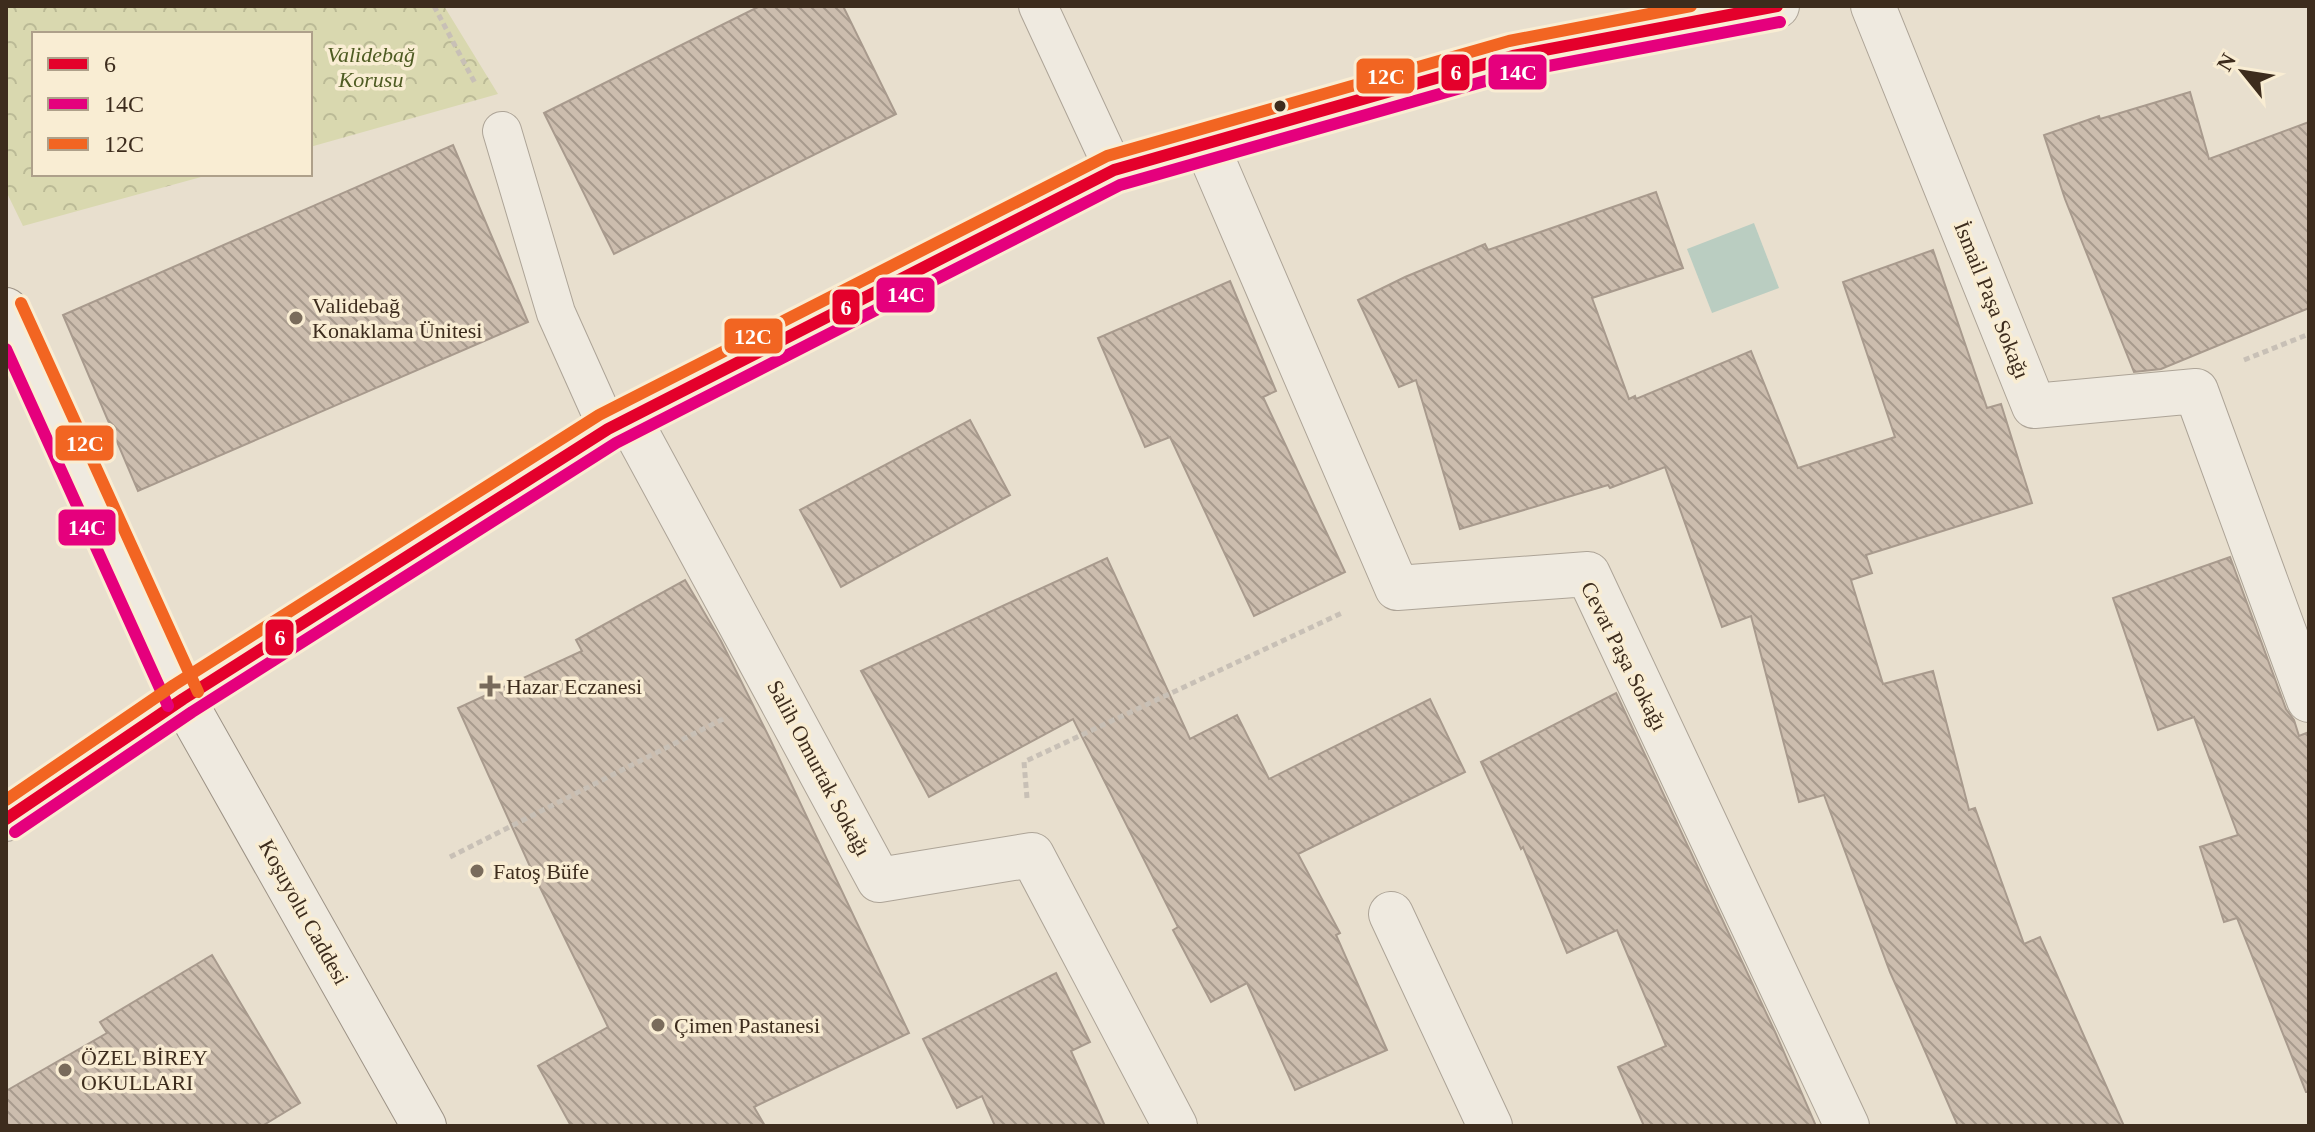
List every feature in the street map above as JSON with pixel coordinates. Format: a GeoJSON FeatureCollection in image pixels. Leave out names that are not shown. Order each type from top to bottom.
{"type":"FeatureCollection","features":[{"type":"Feature","properties":{"kind":"street","name":"İsmail Paşa Sokağı"},"geometry":{"type":"LineString","coordinates":[[1873,6],[2034,406],[2196,391]]}},
{"type":"Feature","properties":{"kind":"street"},"geometry":{"type":"LineString","coordinates":[[6,819],[183,699],[618,424],[1114,170],[1513,56],[1749,9]]}},
{"type":"Feature","properties":{"kind":"street"},"geometry":{"type":"LineString","coordinates":[[1206,144],[1397,588]]}},
{"type":"Feature","properties":{"kind":"street","name":"Koşuyolu Caddesi"},"geometry":{"type":"LineString","coordinates":[[6,310],[183,699],[424,1126]]}},
{"type":"Feature","properties":{"kind":"street"},"geometry":{"type":"LineString","coordinates":[[2196,391],[2309,700]]}},
{"type":"Feature","properties":{"kind":"street","name":"Salih Omurtak Sokağı"},"geometry":{"type":"LineString","coordinates":[[618,424],[778,692],[879,880],[1032,855]]}},
{"type":"Feature","properties":{"kind":"street","name":"Cevat Paşa Sokağı"},"geometry":{"type":"LineString","coordinates":[[1397,588],[1588,574],[1847,1126]]}},
{"type":"Feature","properties":{"kind":"street"},"geometry":{"type":"LineString","coordinates":[[1032,855],[1175,1126]]}},
{"type":"Feature","properties":{"kind":"street"},"geometry":{"type":"LineString","coordinates":[[1391,914],[1490,1126]]}},
{"type":"Feature","properties":{"kind":"lane"},"geometry":{"type":"LineString","coordinates":[[1038,6],[1114,170]]}},
{"type":"Feature","properties":{"kind":"lane"},"geometry":{"type":"LineString","coordinates":[[502,131],[556,313],[618,424]]}},
{"type":"Feature","properties":{"kind":"path"},"geometry":{"type":"LineString","coordinates":[[434,6],[502,131]]}},
{"type":"Feature","properties":{"kind":"path"},"geometry":{"type":"LineString","coordinates":[[2196,391],[2251,355],[2309,334]]}},
{"type":"Feature","properties":{"kind":"path"},"geometry":{"type":"LineString","coordinates":[[1032,855],[1024,762],[1397,588]]}},
{"type":"Feature","properties":{"kind":"path"},"geometry":{"type":"LineString","coordinates":[[450,857],[778,692]]}},
{"type":"Feature","properties":{"kind":"green space","name":"Validebağ Korusu"},"geometry":{"type":"Polygon","coordinates":[[[6,6],[444,6],[498,94],[312,146],[312,32],[32,32],[32,176],[205,176],[23,226],[6,191],[6,6]]]}},
{"type":"Feature","properties":{"kind":"shaded area"},"geometry":{"type":"Polygon","coordinates":[[[1754,223],[1779,288],[1712,313],[1687,249],[1754,223]]]}},
{"type":"Feature","properties":{"kind":"building"},"geometry":{"type":"Polygon","coordinates":[[[760,6],[843,6],[896,114],[614,254],[544,113],[760,6]]]}},
{"type":"Feature","properties":{"kind":"building"},"geometry":{"type":"Polygon","coordinates":[[[2190,92],[2209,159],[2309,122],[2309,308],[2161,369],[2134,372],[2065,199],[2044,135],[2099,116],[2100,119],[2190,92]]]}},
{"type":"Feature","properties":{"kind":"building","name":"Validebağ Konaklama Ünitesi"},"geometry":{"type":"Polygon","coordinates":[[[453,145],[528,322],[138,491],[63,315],[453,145]]]}},
{"type":"Feature","properties":{"kind":"building"},"geometry":{"type":"Polygon","coordinates":[[[1656,192],[1683,268],[1592,298],[1629,399],[1635,396],[1636,399],[1751,351],[1798,468],[1895,437],[1843,282],[1933,250],[1987,408],[2001,404],[2032,503],[1866,555],[1872,573],[1851,580],[1883,684],[1933,671],[1969,810],[1975,808],[2024,944],[2040,937],[2124,1126],[1958,1126],[1890,972],[1824,795],[1799,802],[1751,616],[1722,627],[1665,467],[1610,488],[1608,485],[1460,529],[1416,380],[1399,387],[1358,300],[1485,244],[1488,250],[1656,192]]]}},
{"type":"Feature","properties":{"kind":"building"},"geometry":{"type":"Polygon","coordinates":[[[1230,281],[1276,391],[1263,397],[1345,572],[1254,616],[1170,437],[1145,447],[1098,338],[1230,281]]]}},
{"type":"Feature","properties":{"kind":"building"},"geometry":{"type":"Polygon","coordinates":[[[970,420],[1010,495],[841,587],[800,510],[970,420]]]}},
{"type":"Feature","properties":{"kind":"building"},"geometry":{"type":"Polygon","coordinates":[[[2230,557],[2286,709],[2294,720],[2299,736],[2309,732],[2309,1092],[2306,1092],[2237,918],[2224,922],[2200,847],[2238,835],[2194,717],[2158,730],[2113,598],[2230,557]]]}},
{"type":"Feature","properties":{"kind":"building"},"geometry":{"type":"Polygon","coordinates":[[[1107,558],[1190,739],[1237,715],[1269,779],[1430,699],[1465,772],[1298,854],[1340,933],[1336,935],[1387,1050],[1295,1090],[1247,983],[1211,1002],[1173,930],[1178,927],[1073,719],[929,797],[861,671],[1107,558]]]}},
{"type":"Feature","properties":{"kind":"building"},"geometry":{"type":"Polygon","coordinates":[[[685,580],[721,641],[770,739],[909,1033],[754,1107],[765,1126],[571,1126],[538,1066],[608,1027],[458,708],[582,651],[576,640],[685,580]]]}},
{"type":"Feature","properties":{"kind":"building"},"geometry":{"type":"Polygon","coordinates":[[[1616,693],[1816,1126],[1644,1126],[1618,1067],[1666,1046],[1617,930],[1567,953],[1523,847],[1521,849],[1481,762],[1616,693]]]}},
{"type":"Feature","properties":{"kind":"building"},"geometry":{"type":"Polygon","coordinates":[[[212,955],[300,1103],[262,1126],[6,1126],[6,1091],[107,1033],[100,1022],[212,955]]]}},
{"type":"Feature","properties":{"kind":"building"},"geometry":{"type":"Polygon","coordinates":[[[1056,973],[1090,1042],[1071,1051],[1105,1126],[995,1126],[982,1096],[957,1108],[923,1039],[1056,973]]]}},
{"type":"Feature","properties":{"kind":"transit line","name":"12C"},"geometry":{"type":"LineString","coordinates":[[6,800],[174,685],[599,415],[1107,156],[1509,41],[1691,6]]}},
{"type":"Feature","properties":{"kind":"transit line","name":"6"},"geometry":{"type":"LineString","coordinates":[[6,819],[183,699],[608,429],[1114,170],[1513,56],[1777,6]]}},
{"type":"Feature","properties":{"kind":"transit line","name":"14C"},"geometry":{"type":"LineString","coordinates":[[15,832],[192,712],[616,443],[1120,185],[1517,72],[1780,22]]}},
{"type":"Feature","properties":{"kind":"transit line","name":"12C"},"geometry":{"type":"LineString","coordinates":[[21,303],[198,692]]}},
{"type":"Feature","properties":{"kind":"transit line","name":"14C"},"geometry":{"type":"LineString","coordinates":[[6,349],[168,706]]}},
{"type":"Feature","properties":{"kind":"place","name":"Validebağ Konaklama Ünitesi"},"geometry":{"type":"Point","coordinates":[296,318]}},
{"type":"Feature","properties":{"kind":"place","name":"Hazar Eczanesi"},"geometry":{"type":"Point","coordinates":[490,686]}},
{"type":"Feature","properties":{"kind":"place","name":"Fatoş Büfe"},"geometry":{"type":"Point","coordinates":[477,871]}},
{"type":"Feature","properties":{"kind":"place","name":"Çimen Pastanesi"},"geometry":{"type":"Point","coordinates":[658,1025]}},
{"type":"Feature","properties":{"kind":"place","name":"ÖZEL BİREY OKULLARI"},"geometry":{"type":"Point","coordinates":[65,1070]}}]}
